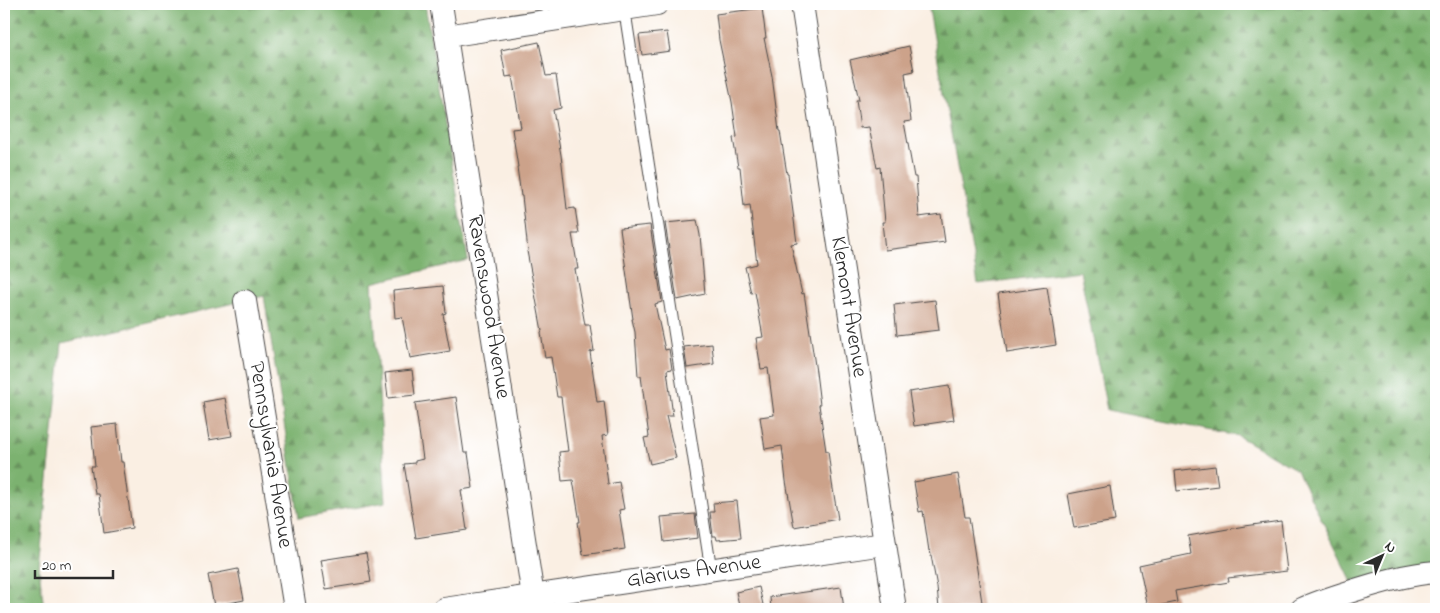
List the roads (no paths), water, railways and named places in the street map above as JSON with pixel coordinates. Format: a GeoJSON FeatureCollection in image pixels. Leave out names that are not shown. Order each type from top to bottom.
{"type":"FeatureCollection","features":[{"type":"Feature","properties":{"kind":"street","name":"Ravenswood Avenue"},"geometry":{"type":"LineString","coordinates":[[441,4],[534,603]]}},
{"type":"Feature","properties":{"kind":"street"},"geometry":{"type":"LineString","coordinates":[[446,36],[624,6],[657,4]]}},
{"type":"Feature","properties":{"kind":"street","name":"Klemont Avenue"},"geometry":{"type":"LineString","coordinates":[[802,4],[895,609]]}},
{"type":"Feature","properties":{"kind":"street","name":"Pennsylvania Avenue"},"geometry":{"type":"LineString","coordinates":[[245,301],[295,609]]}},
{"type":"Feature","properties":{"kind":"street","name":"Glarius Avenue"},"geometry":{"type":"LineString","coordinates":[[444,609],[534,603],[711,570],[884,544]]}},
{"type":"Feature","properties":{"kind":"street"},"geometry":{"type":"LineString","coordinates":[[1302,609],[1314,603],[1373,584],[1426,572],[1436,572]]}},
{"type":"Feature","properties":{"kind":"lane"},"geometry":{"type":"LineString","coordinates":[[624,6],[711,570]]}}]}
